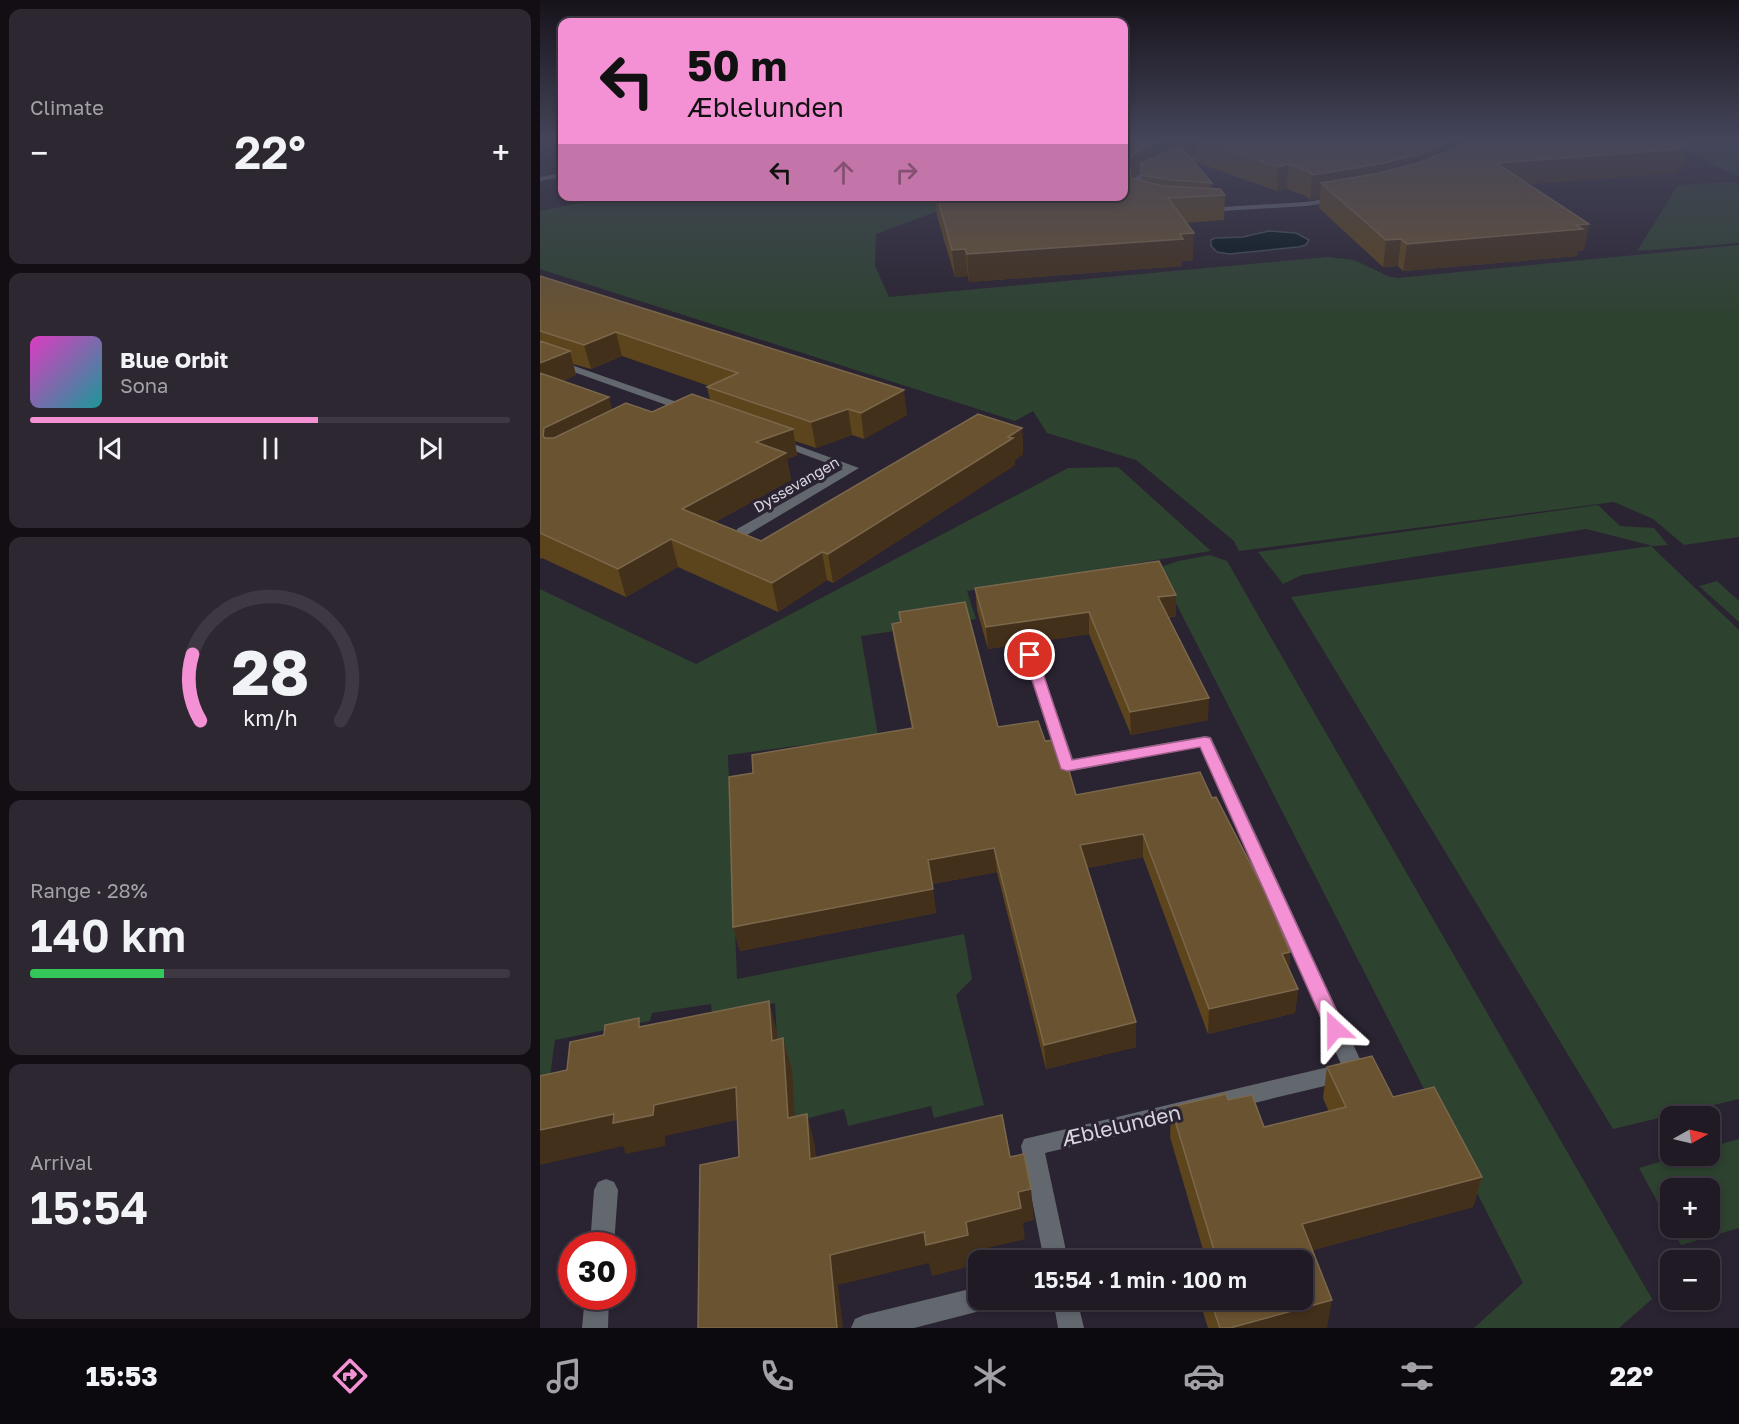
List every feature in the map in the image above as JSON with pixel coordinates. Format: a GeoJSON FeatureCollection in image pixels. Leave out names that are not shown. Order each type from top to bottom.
{"type":"FeatureCollection","features":[{"type":"Feature","properties":{"kind":"street"},"geometry":{"type":"LineString","coordinates":[[1137,200],[1145,204]]}},
{"type":"Feature","properties":{"kind":"street"},"geometry":{"type":"LineString","coordinates":[[1194,210],[1306,204],[1333,200]]}},
{"type":"Feature","properties":{"kind":"street"},"geometry":{"type":"LineString","coordinates":[[540,357],[664,405],[702,414]]}},
{"type":"Feature","properties":{"kind":"street","name":"Dyssevangen"},"geometry":{"type":"LineString","coordinates":[[742,532],[853,468],[766,437]]}},
{"type":"Feature","properties":{"kind":"street","name":"Æblelunden"},"geometry":{"type":"LineString","coordinates":[[1030,655],[1067,766],[1205,741],[1354,1070],[1032,1146],[1054,1250]]}},
{"type":"Feature","properties":{"kind":"street"},"geometry":{"type":"LineString","coordinates":[[603,1232],[606,1190]]}},
{"type":"Feature","properties":{"kind":"street"},"geometry":{"type":"LineString","coordinates":[[864,1328],[968,1302]]}},
{"type":"Feature","properties":{"kind":"street"},"geometry":{"type":"LineString","coordinates":[[595,1328],[596,1310]]}},
{"type":"Feature","properties":{"kind":"street"},"geometry":{"type":"LineString","coordinates":[[1067,1310],[1071,1328]]}},
{"type":"Feature","properties":{"kind":"green space"},"geometry":{"type":"Polygon","coordinates":[[[1669,200],[1739,200],[1739,243],[1637,251],[1669,200]]]}},
{"type":"Feature","properties":{"kind":"green space"},"geometry":{"type":"Polygon","coordinates":[[[589,201],[950,201],[941,210],[876,234],[875,266],[889,297],[1328,257],[1354,260],[1397,278],[1739,245],[1739,537],[1684,545],[1653,519],[1614,502],[1239,551],[1234,541],[1136,460],[1047,433],[1033,411],[1015,421],[540,269],[540,211],[589,201]]]}},
{"type":"Feature","properties":{"kind":"green space"},"geometry":{"type":"Polygon","coordinates":[[[1118,467],[1211,551],[967,591],[976,619],[861,636],[878,735],[728,755],[737,979],[964,934],[972,979],[956,995],[984,1105],[934,1118],[931,1106],[848,1126],[844,1109],[782,1125],[775,1003],[712,1016],[711,1004],[652,1013],[650,1021],[555,1040],[546,1105],[540,1106],[540,589],[696,664],[1068,468],[1118,467]]]}},
{"type":"Feature","properties":{"kind":"green space"},"geometry":{"type":"Polygon","coordinates":[[[1598,505],[1620,526],[1654,528],[1668,545],[1653,546],[1586,529],[1302,575],[1283,584],[1258,552],[1598,505]]]}},
{"type":"Feature","properties":{"kind":"green space"},"geometry":{"type":"Polygon","coordinates":[[[1651,546],[1739,630],[1739,1099],[1710,1106],[1660,1106],[1660,1118],[1613,1129],[1291,597],[1651,546]]]}},
{"type":"Feature","properties":{"kind":"green space"},"geometry":{"type":"Polygon","coordinates":[[[1210,555],[1227,561],[1652,1299],[1619,1328],[1474,1328],[1523,1283],[1158,568],[1178,561],[1210,555]]]}},
{"type":"Feature","properties":{"kind":"green space"},"geometry":{"type":"Polygon","coordinates":[[[1717,581],[1739,601],[1739,622],[1699,586],[1717,581]]]}},
{"type":"Feature","properties":{"kind":"green space"},"geometry":{"type":"Polygon","coordinates":[[[1739,1139],[1739,1228],[1720,1234],[1720,1178],[1660,1178],[1660,1207],[1639,1168],[1660,1162],[1660,1166],[1720,1166],[1720,1144],[1739,1139]]]}},
{"type":"Feature","properties":{"kind":"green space"},"geometry":{"type":"Polygon","coordinates":[[[1677,1238],[1705,1238],[1681,1245],[1677,1238]]]}},
{"type":"Feature","properties":{"kind":"shaded area"},"geometry":{"type":"Polygon","coordinates":[[[1269,231],[1296,233],[1309,240],[1306,245],[1298,247],[1229,254],[1217,252],[1211,246],[1211,240],[1215,238],[1243,237],[1269,231]]]}},
{"type":"Feature","properties":{"kind":"building"},"geometry":{"type":"Polygon","coordinates":[[[1169,200],[1194,233],[1180,234],[1183,239],[967,254],[965,249],[952,250],[938,201],[1169,200]]]}},
{"type":"Feature","properties":{"kind":"building"},"geometry":{"type":"Polygon","coordinates":[[[1340,200],[1552,200],[1589,224],[1576,225],[1583,229],[1407,244],[1401,239],[1386,240],[1340,200]]]}},
{"type":"Feature","properties":{"kind":"building"},"geometry":{"type":"Polygon","coordinates":[[[540,276],[904,390],[861,413],[848,409],[811,422],[707,387],[738,373],[616,332],[584,345],[540,331],[540,276]]]}},
{"type":"Feature","properties":{"kind":"building"},"geometry":{"type":"Polygon","coordinates":[[[540,341],[570,351],[540,363],[540,341]]]}},
{"type":"Feature","properties":{"kind":"building"},"geometry":{"type":"Polygon","coordinates":[[[540,373],[609,397],[544,428],[545,438],[554,438],[626,403],[652,412],[692,394],[793,429],[756,442],[786,453],[682,509],[761,541],[978,414],[1022,428],[1008,437],[1013,438],[828,554],[822,552],[772,583],[671,539],[618,569],[540,533],[540,373]]]}},
{"type":"Feature","properties":{"kind":"building"},"geometry":{"type":"Polygon","coordinates":[[[1159,561],[1176,595],[1158,597],[1209,698],[1130,712],[1089,612],[986,627],[975,588],[1159,561]]]}},
{"type":"Feature","properties":{"kind":"building"},"geometry":{"type":"Polygon","coordinates":[[[965,602],[998,727],[1038,721],[1045,741],[1055,740],[1058,747],[1063,750],[1076,795],[1200,772],[1212,798],[1216,797],[1264,890],[1290,952],[1282,954],[1298,989],[1209,1009],[1143,834],[1080,845],[1136,1022],[1044,1045],[994,848],[928,860],[933,889],[733,927],[729,777],[753,773],[752,755],[913,728],[892,624],[901,622],[899,612],[965,602]]]}},
{"type":"Feature","properties":{"kind":"building"},"geometry":{"type":"Polygon","coordinates":[[[769,1001],[772,1041],[783,1038],[788,1118],[807,1114],[810,1159],[1002,1115],[1010,1157],[1024,1154],[1031,1189],[1018,1192],[1021,1208],[966,1222],[968,1235],[926,1245],[924,1232],[830,1255],[837,1328],[698,1328],[700,1165],[739,1157],[736,1087],[654,1105],[653,1115],[613,1123],[614,1114],[540,1130],[540,1076],[567,1070],[570,1042],[604,1035],[605,1025],[639,1018],[639,1027],[769,1001]]]}},
{"type":"Feature","properties":{"kind":"building"},"geometry":{"type":"Polygon","coordinates":[[[1372,1056],[1393,1097],[1434,1087],[1482,1177],[1302,1224],[1312,1250],[1214,1250],[1171,1107],[1226,1094],[1228,1100],[1252,1095],[1264,1127],[1346,1107],[1327,1067],[1372,1056]]]}},
{"type":"Feature","properties":{"kind":"building"},"geometry":{"type":"Polygon","coordinates":[[[1313,1252],[1332,1300],[1313,1305],[1313,1252]]]}},
{"type":"Feature","properties":{"kind":"building"},"geometry":{"type":"Polygon","coordinates":[[[1214,1310],[1296,1310],[1230,1328],[1220,1328],[1214,1310]]]}},
{"type":"Feature","properties":{"kind":"route"},"geometry":{"type":"LineString","coordinates":[[1030,655],[1067,766],[1205,741],[1335,1029]]}}]}
